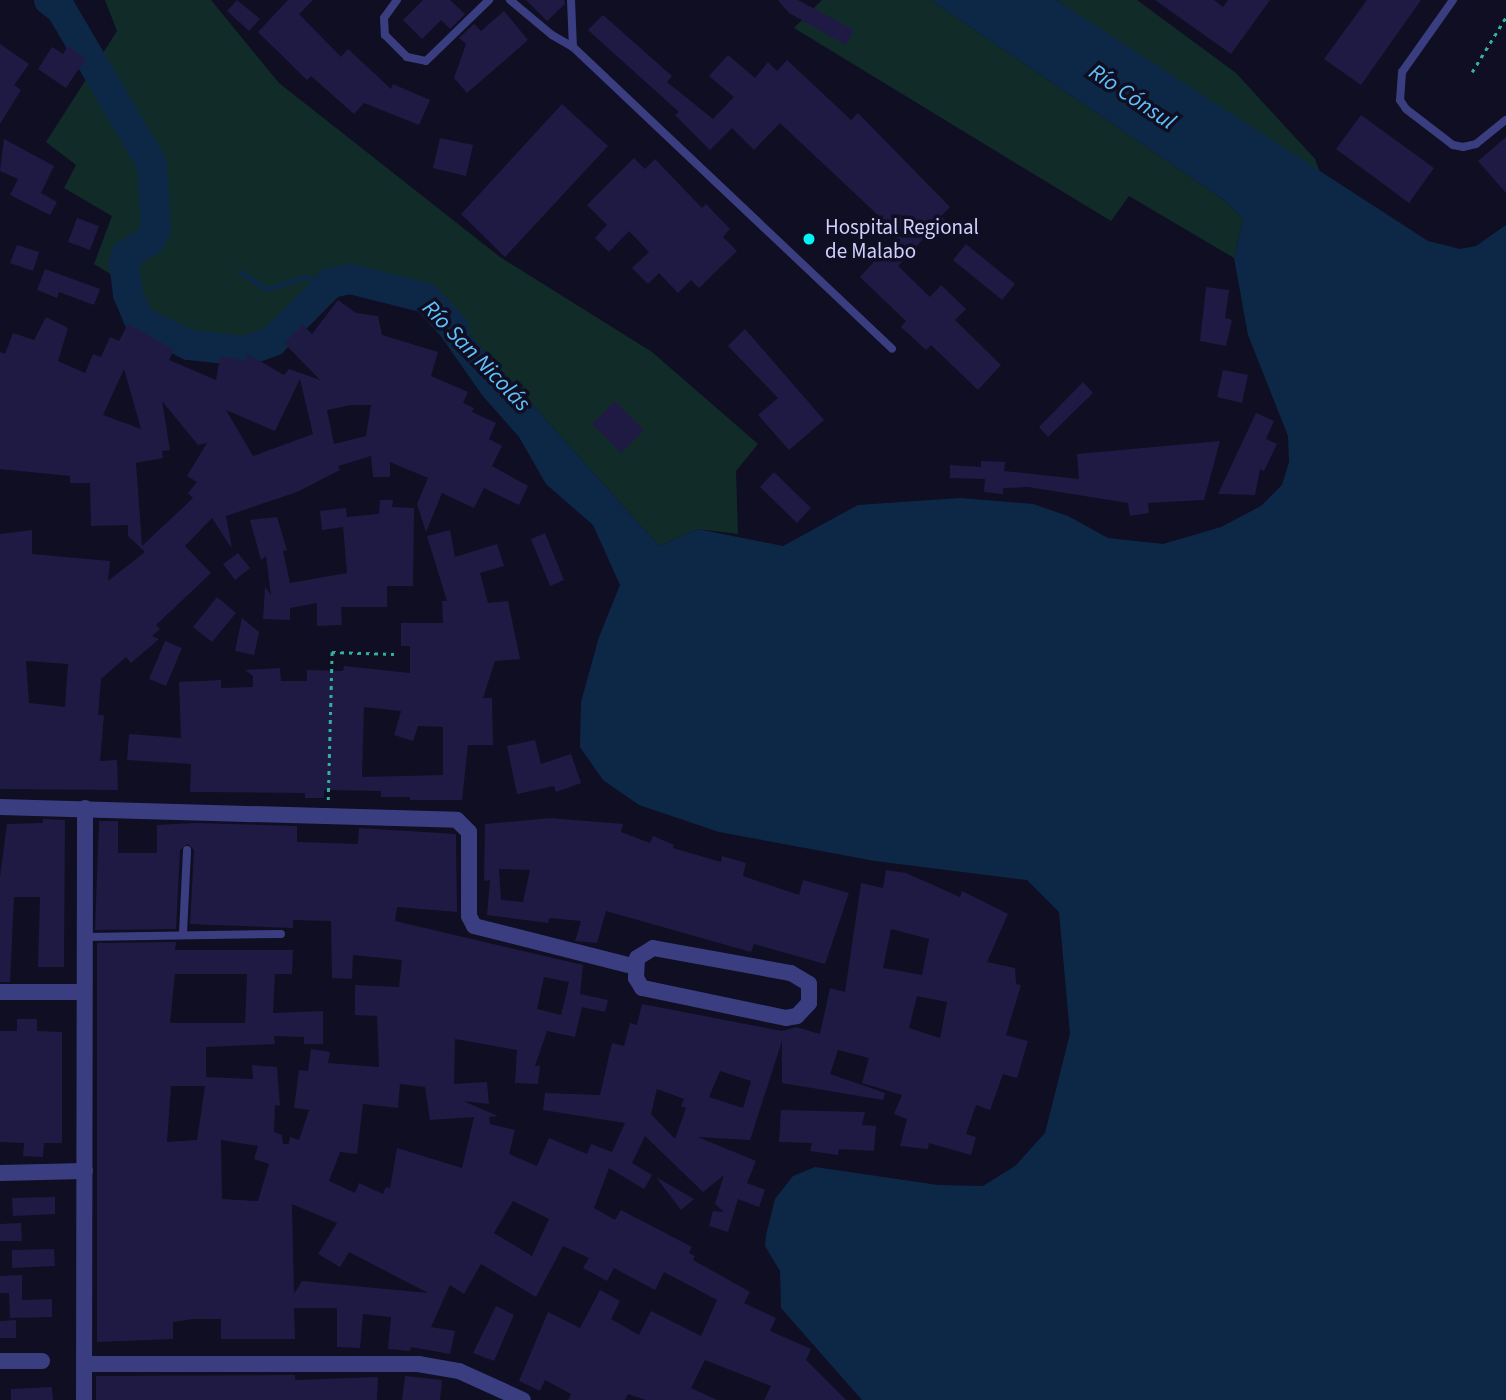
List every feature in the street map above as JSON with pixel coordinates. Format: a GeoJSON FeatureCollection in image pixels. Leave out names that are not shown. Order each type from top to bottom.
{"type":"FeatureCollection","features":[{"type":"Feature","properties":{"kind":"street"},"geometry":{"type":"LineString","coordinates":[[0,807],[327,814],[462,822],[469,832],[469,916],[474,926],[636,967]]}},
{"type":"Feature","properties":{"kind":"street"},"geometry":{"type":"LineString","coordinates":[[84,1400],[85,1171],[82,992],[85,808]]}},
{"type":"Feature","properties":{"kind":"street"},"geometry":{"type":"LineString","coordinates":[[653,948],[791,973],[809,984],[811,993],[805,1010],[786,1018],[642,988],[636,967],[644,950],[653,948]]}},
{"type":"Feature","properties":{"kind":"street"},"geometry":{"type":"LineString","coordinates":[[0,992],[82,992]]}},
{"type":"Feature","properties":{"kind":"street"},"geometry":{"type":"LineString","coordinates":[[0,1173],[85,1171]]}},
{"type":"Feature","properties":{"kind":"street"},"geometry":{"type":"LineString","coordinates":[[0,1361],[42,1361]]}},
{"type":"Feature","properties":{"kind":"street"},"geometry":{"type":"LineString","coordinates":[[85,1364],[418,1364],[459,1371],[523,1400]]}},
{"type":"Feature","properties":{"kind":"lane"},"geometry":{"type":"LineString","coordinates":[[397,0],[384,18],[385,35],[395,48],[416,61],[435,57],[489,0]]}},
{"type":"Feature","properties":{"kind":"lane"},"geometry":{"type":"LineString","coordinates":[[510,0],[552,35],[573,47],[892,349]]}},
{"type":"Feature","properties":{"kind":"lane"},"geometry":{"type":"LineString","coordinates":[[571,0],[573,47]]}},
{"type":"Feature","properties":{"kind":"lane"},"geometry":{"type":"LineString","coordinates":[[1453,0],[1402,72],[1400,100],[1434,131],[1463,147],[1476,144],[1506,120]]}},
{"type":"Feature","properties":{"kind":"lane"},"geometry":{"type":"LineString","coordinates":[[183,933],[187,850]]}},
{"type":"Feature","properties":{"kind":"lane"},"geometry":{"type":"LineString","coordinates":[[83,937],[183,933],[281,934]]}},
{"type":"Feature","properties":{"kind":"path"},"geometry":{"type":"LineString","coordinates":[[1472,72],[1506,17]]}},
{"type":"Feature","properties":{"kind":"path"},"geometry":{"type":"LineString","coordinates":[[327,814],[332,652],[394,654]]}},
{"type":"Feature","properties":{"kind":"green space"},"geometry":{"type":"Polygon","coordinates":[[[105,0],[211,0],[279,83],[500,257],[652,352],[758,444],[736,471],[738,534],[698,529],[659,546],[436,297],[417,302],[344,278],[256,359],[206,354],[163,336],[136,314],[127,284],[94,264],[112,216],[64,188],[76,165],[46,142],[117,31],[105,0]]]}},
{"type":"Feature","properties":{"kind":"green space"},"geometry":{"type":"Polygon","coordinates":[[[822,0],[931,0],[1224,200],[1243,219],[1234,258],[1129,196],[1111,221],[794,28],[822,0]]]}},
{"type":"Feature","properties":{"kind":"green space"},"geometry":{"type":"Polygon","coordinates":[[[1056,0],[1137,0],[1236,73],[1315,159],[1321,175],[1309,174],[1056,0]]]}},
{"type":"Feature","properties":{"kind":"water","name":"Río Cónsul"},"geometry":{"type":"Polygon","coordinates":[[[931,0],[1056,0],[1428,241],[1460,249],[1476,246],[1506,225],[1506,1400],[862,1400],[781,1308],[780,1271],[765,1246],[766,1235],[775,1199],[793,1176],[815,1167],[938,1185],[983,1186],[1015,1166],[1045,1133],[1070,1034],[1059,912],[1027,880],[875,861],[719,832],[639,805],[603,780],[580,747],[581,702],[599,637],[620,585],[593,525],[546,484],[519,437],[482,395],[417,302],[436,297],[659,546],[698,529],[783,546],[858,505],[960,498],[1033,504],[1068,516],[1108,538],[1163,544],[1221,527],[1261,506],[1282,485],[1289,462],[1288,436],[1248,335],[1234,258],[1243,219],[1224,200],[931,0]]]}},
{"type":"Feature","properties":{"kind":"building"},"geometry":{"type":"Polygon","coordinates":[[[237,0],[260,19],[249,31],[227,11],[237,0]]]}},
{"type":"Feature","properties":{"kind":"building"},"geometry":{"type":"Polygon","coordinates":[[[288,0],[313,0],[299,14],[341,57],[348,49],[391,89],[393,84],[430,100],[419,125],[364,103],[354,114],[311,76],[307,80],[258,32],[288,0]]]}},
{"type":"Feature","properties":{"kind":"building"},"geometry":{"type":"Polygon","coordinates":[[[423,0],[450,0],[465,14],[450,29],[441,20],[422,39],[403,20],[423,0]]]}},
{"type":"Feature","properties":{"kind":"building"},"geometry":{"type":"Polygon","coordinates":[[[526,0],[564,0],[565,4],[547,21],[526,0]]]}},
{"type":"Feature","properties":{"kind":"building"},"geometry":{"type":"Polygon","coordinates":[[[778,0],[798,0],[854,30],[846,45],[789,13],[778,0]]]}},
{"type":"Feature","properties":{"kind":"building"},"geometry":{"type":"Polygon","coordinates":[[[1155,0],[1214,0],[1223,7],[1228,0],[1270,0],[1231,54],[1155,0]]]}},
{"type":"Feature","properties":{"kind":"building"},"geometry":{"type":"Polygon","coordinates":[[[1367,0],[1421,0],[1361,85],[1324,59],[1367,0]]]}},
{"type":"Feature","properties":{"kind":"building"},"geometry":{"type":"Polygon","coordinates":[[[504,11],[528,40],[467,93],[454,78],[466,44],[459,38],[474,24],[481,31],[504,11]]]}},
{"type":"Feature","properties":{"kind":"building"},"geometry":{"type":"Polygon","coordinates":[[[603,15],[672,76],[667,82],[713,119],[734,97],[709,76],[728,55],[755,78],[768,62],[777,71],[787,60],[851,120],[858,113],[950,207],[941,216],[947,222],[929,241],[925,237],[898,266],[930,297],[941,285],[966,309],[955,320],[1001,365],[978,390],[931,345],[926,350],[901,327],[906,321],[860,277],[899,235],[780,123],[754,150],[732,128],[710,150],[675,115],[679,112],[588,30],[603,15]]]}},
{"type":"Feature","properties":{"kind":"building"},"geometry":{"type":"Polygon","coordinates":[[[0,44],[29,64],[14,85],[21,90],[0,124],[0,44]]]}},
{"type":"Feature","properties":{"kind":"building"},"geometry":{"type":"Polygon","coordinates":[[[68,46],[86,58],[66,88],[38,69],[52,47],[63,54],[68,46]]]}},
{"type":"Feature","properties":{"kind":"building"},"geometry":{"type":"Polygon","coordinates":[[[562,104],[608,146],[505,257],[461,214],[562,104]]]}},
{"type":"Feature","properties":{"kind":"building"},"geometry":{"type":"Polygon","coordinates":[[[1361,115],[1434,168],[1409,203],[1336,149],[1361,115]]]}},
{"type":"Feature","properties":{"kind":"building"},"geometry":{"type":"Polygon","coordinates":[[[1506,137],[1506,193],[1478,161],[1506,137]]]}},
{"type":"Feature","properties":{"kind":"building"},"geometry":{"type":"Polygon","coordinates":[[[440,138],[473,145],[466,176],[433,168],[440,138]]]}},
{"type":"Feature","properties":{"kind":"building"},"geometry":{"type":"Polygon","coordinates":[[[4,139],[54,166],[41,193],[57,202],[50,215],[10,195],[18,179],[0,171],[4,139]]]}},
{"type":"Feature","properties":{"kind":"building"},"geometry":{"type":"Polygon","coordinates":[[[634,158],[645,169],[655,159],[702,208],[706,204],[730,229],[723,237],[737,251],[699,288],[691,280],[678,293],[659,273],[648,284],[632,268],[649,252],[629,231],[609,252],[595,238],[607,225],[587,205],[634,158]]]}},
{"type":"Feature","properties":{"kind":"building"},"geometry":{"type":"Polygon","coordinates":[[[77,218],[99,226],[90,250],[68,242],[77,218]]]}},
{"type":"Feature","properties":{"kind":"building"},"geometry":{"type":"Polygon","coordinates":[[[966,244],[1015,284],[1002,300],[953,260],[966,244]]]}},
{"type":"Feature","properties":{"kind":"building"},"geometry":{"type":"Polygon","coordinates":[[[17,245],[39,252],[33,271],[10,263],[17,245]]]}},
{"type":"Feature","properties":{"kind":"building"},"geometry":{"type":"Polygon","coordinates":[[[45,269],[100,289],[94,305],[59,292],[57,298],[37,290],[45,269]]]}},
{"type":"Feature","properties":{"kind":"building"},"geometry":{"type":"Polygon","coordinates":[[[1206,287],[1229,290],[1225,318],[1232,320],[1226,346],[1200,341],[1206,287]]]}},
{"type":"Feature","properties":{"kind":"building"},"geometry":{"type":"Polygon","coordinates":[[[338,300],[356,313],[378,316],[382,335],[438,352],[431,376],[468,392],[463,403],[474,408],[472,412],[496,423],[489,439],[502,446],[492,466],[528,486],[519,505],[484,488],[474,508],[442,493],[426,532],[417,504],[428,478],[390,462],[390,477],[373,477],[371,456],[338,466],[340,470],[297,492],[226,516],[232,549],[212,518],[185,546],[211,573],[156,625],[160,629],[152,636],[159,639],[131,663],[126,657],[101,679],[98,715],[104,715],[100,761],[117,760],[118,790],[0,789],[0,534],[32,530],[32,554],[110,561],[108,581],[145,552],[128,536],[128,525],[91,526],[90,483],[70,483],[70,476],[0,469],[0,352],[5,354],[13,333],[34,340],[46,317],[68,328],[58,361],[85,373],[93,354],[101,357],[110,337],[119,341],[128,324],[174,350],[169,360],[216,380],[220,356],[246,361],[248,354],[284,375],[289,369],[320,380],[284,343],[303,325],[312,334],[338,300]],[[124,369],[103,415],[141,429],[124,369]],[[300,379],[275,431],[226,410],[253,456],[313,434],[300,379]],[[162,401],[170,450],[162,451],[163,458],[136,463],[142,546],[193,498],[188,493],[197,482],[187,476],[207,443],[198,445],[162,401]],[[351,405],[327,410],[334,444],[366,436],[371,405],[351,405]],[[26,661],[29,703],[65,707],[68,664],[26,661]]]}},
{"type":"Feature","properties":{"kind":"building"},"geometry":{"type":"Polygon","coordinates":[[[745,329],[824,420],[789,450],[758,415],[778,398],[728,346],[745,329]]]}},
{"type":"Feature","properties":{"kind":"building"},"geometry":{"type":"Polygon","coordinates":[[[1223,370],[1248,375],[1242,403],[1217,397],[1223,370]]]}},
{"type":"Feature","properties":{"kind":"building"},"geometry":{"type":"Polygon","coordinates":[[[1083,382],[1093,393],[1048,437],[1039,427],[1083,382]]]}},
{"type":"Feature","properties":{"kind":"building"},"geometry":{"type":"Polygon","coordinates":[[[615,401],[644,430],[621,453],[592,424],[615,401]]]}},
{"type":"Feature","properties":{"kind":"building"},"geometry":{"type":"Polygon","coordinates":[[[1256,413],[1274,421],[1266,439],[1277,444],[1264,471],[1260,469],[1255,495],[1218,494],[1256,413]]]}},
{"type":"Feature","properties":{"kind":"building"},"geometry":{"type":"Polygon","coordinates":[[[1220,441],[1204,500],[1148,503],[1149,513],[1130,516],[1128,503],[1028,487],[1003,488],[1003,494],[984,492],[985,479],[950,478],[950,465],[981,467],[981,461],[1005,462],[1004,471],[1079,479],[1077,454],[1220,441]]]}},
{"type":"Feature","properties":{"kind":"building"},"geometry":{"type":"Polygon","coordinates":[[[774,472],[811,508],[797,523],[760,487],[774,472]]]}},
{"type":"Feature","properties":{"kind":"building"},"geometry":{"type":"Polygon","coordinates":[[[380,500],[393,500],[392,507],[414,508],[413,586],[387,586],[387,607],[341,607],[342,625],[317,626],[317,603],[290,608],[290,620],[263,619],[265,587],[271,595],[266,556],[261,560],[250,520],[277,517],[287,550],[283,551],[290,583],[347,573],[343,527],[322,530],[320,511],[346,508],[347,517],[379,514],[380,500]]]}},
{"type":"Feature","properties":{"kind":"building"},"geometry":{"type":"Polygon","coordinates":[[[450,530],[455,557],[497,544],[504,566],[480,573],[488,603],[508,601],[520,659],[495,661],[483,698],[492,698],[493,745],[468,745],[462,800],[381,797],[381,791],[324,790],[324,798],[305,798],[305,793],[190,792],[191,764],[127,760],[129,734],[181,738],[179,682],[221,680],[221,688],[253,687],[253,676],[245,670],[280,668],[281,681],[307,681],[307,670],[343,671],[344,666],[410,673],[410,646],[401,646],[401,623],[443,623],[442,601],[447,601],[427,536],[450,530]],[[364,707],[362,777],[443,775],[443,727],[418,726],[413,741],[394,735],[401,711],[364,707]]]}},
{"type":"Feature","properties":{"kind":"building"},"geometry":{"type":"Polygon","coordinates":[[[545,533],[564,580],[550,586],[531,539],[545,533]]]}},
{"type":"Feature","properties":{"kind":"building"},"geometry":{"type":"Polygon","coordinates":[[[238,553],[250,568],[235,580],[223,564],[238,553]]]}},
{"type":"Feature","properties":{"kind":"building"},"geometry":{"type":"Polygon","coordinates":[[[217,597],[236,613],[212,642],[193,627],[217,597]]]}},
{"type":"Feature","properties":{"kind":"building"},"geometry":{"type":"Polygon","coordinates":[[[242,618],[259,632],[254,655],[235,651],[242,618]]]}},
{"type":"Feature","properties":{"kind":"building"},"geometry":{"type":"Polygon","coordinates":[[[165,641],[182,648],[166,686],[149,679],[165,641]]]}},
{"type":"Feature","properties":{"kind":"building"},"geometry":{"type":"Polygon","coordinates":[[[535,740],[541,764],[571,754],[581,783],[556,792],[554,786],[517,794],[507,746],[535,740]]]}},
{"type":"Feature","properties":{"kind":"building"},"geometry":{"type":"Polygon","coordinates":[[[550,818],[623,824],[621,832],[650,843],[653,836],[674,845],[673,848],[721,862],[722,856],[746,863],[743,876],[799,895],[803,880],[849,893],[825,964],[754,944],[751,952],[606,911],[597,943],[575,941],[581,921],[549,918],[548,923],[487,915],[490,880],[484,881],[485,824],[550,818]],[[499,869],[501,900],[523,902],[530,870],[499,869]]]}},
{"type":"Feature","properties":{"kind":"building"},"geometry":{"type":"Polygon","coordinates":[[[43,819],[65,820],[64,967],[38,967],[40,897],[14,897],[10,982],[0,982],[0,877],[7,824],[43,823],[43,819]]]}},
{"type":"Feature","properties":{"kind":"building"},"geometry":{"type":"Polygon","coordinates":[[[99,821],[118,821],[118,853],[157,853],[157,825],[195,823],[297,826],[297,842],[358,844],[359,828],[456,834],[457,912],[397,907],[395,921],[583,965],[580,994],[608,1000],[605,1012],[582,1007],[575,1037],[547,1031],[535,1066],[540,1066],[538,1084],[515,1083],[517,1050],[455,1039],[454,1084],[487,1082],[489,1104],[463,1101],[498,1116],[489,1117],[490,1124],[515,1130],[509,1154],[537,1166],[549,1138],[587,1154],[591,1144],[612,1152],[625,1123],[543,1110],[545,1093],[600,1095],[612,1043],[624,1046],[630,1023],[637,1025],[642,1004],[782,1031],[796,1027],[820,1034],[830,988],[845,992],[861,883],[883,888],[886,870],[906,873],[960,897],[962,891],[1008,914],[987,962],[1015,968],[1016,984],[1021,985],[1006,1035],[1028,1041],[1017,1078],[1003,1074],[990,1110],[976,1105],[966,1134],[976,1137],[971,1155],[929,1143],[928,1149],[900,1146],[907,1119],[894,1114],[902,1095],[862,1083],[869,1058],[838,1050],[830,1074],[885,1093],[883,1100],[782,1083],[782,1041],[750,1140],[698,1137],[756,1161],[747,1183],[765,1190],[759,1207],[738,1199],[728,1232],[709,1226],[713,1211],[724,1212],[715,1204],[724,1175],[703,1192],[645,1136],[632,1163],[652,1175],[644,1189],[609,1168],[594,1208],[615,1220],[621,1210],[692,1247],[689,1253],[695,1256],[693,1260],[750,1292],[744,1303],[776,1318],[770,1331],[811,1349],[806,1360],[846,1400],[764,1400],[771,1386],[705,1360],[691,1388],[717,1400],[646,1400],[628,1394],[625,1400],[568,1400],[571,1394],[545,1380],[540,1391],[519,1381],[548,1312],[580,1328],[600,1290],[620,1301],[611,1319],[639,1335],[651,1311],[701,1336],[717,1300],[664,1272],[655,1290],[614,1268],[607,1281],[583,1268],[589,1258],[563,1246],[536,1297],[481,1264],[464,1294],[450,1285],[431,1327],[455,1331],[450,1354],[411,1347],[410,1351],[388,1349],[391,1317],[363,1314],[360,1348],[337,1347],[337,1308],[294,1308],[295,1339],[221,1339],[221,1319],[193,1319],[173,1322],[173,1339],[97,1342],[97,943],[176,942],[175,950],[293,950],[292,974],[275,974],[273,1013],[323,1011],[323,1044],[304,1044],[304,1037],[274,1036],[275,1044],[206,1047],[206,1077],[253,1079],[252,1065],[277,1067],[280,1106],[275,1105],[274,1132],[282,1135],[283,1144],[289,1144],[290,1137],[299,1140],[309,1110],[294,1108],[299,1070],[308,1071],[311,1049],[330,1052],[328,1063],[379,1067],[377,1016],[355,1015],[355,985],[399,987],[402,960],[353,955],[352,979],[332,978],[331,921],[293,920],[293,928],[190,924],[194,850],[188,844],[180,850],[176,929],[95,930],[99,821]],[[891,929],[883,968],[922,975],[929,939],[891,929]],[[175,974],[170,1023],[245,1023],[247,974],[175,974]],[[544,977],[537,1009],[561,1015],[569,982],[544,977]],[[917,996],[909,1028],[940,1038],[947,1002],[917,996]],[[720,1071],[709,1097],[743,1108],[751,1081],[720,1071]],[[400,1084],[398,1108],[363,1104],[357,1154],[340,1152],[329,1181],[355,1193],[359,1183],[383,1194],[386,1187],[390,1188],[397,1148],[462,1168],[474,1117],[430,1120],[425,1087],[400,1084]],[[171,1086],[167,1142],[197,1140],[205,1086],[171,1086]],[[657,1089],[651,1114],[675,1139],[686,1108],[681,1106],[684,1099],[657,1089]],[[221,1140],[222,1199],[258,1201],[269,1164],[254,1159],[258,1146],[221,1140]],[[513,1201],[494,1233],[532,1256],[549,1219],[513,1201]],[[292,1204],[294,1294],[302,1281],[428,1293],[349,1252],[340,1267],[318,1254],[337,1223],[292,1204]]]}},
{"type":"Feature","properties":{"kind":"building"},"geometry":{"type":"Polygon","coordinates":[[[17,1019],[37,1019],[37,1031],[62,1032],[62,1143],[44,1143],[43,1157],[23,1156],[24,1143],[0,1142],[0,1031],[17,1031],[17,1019]]]}},
{"type":"Feature","properties":{"kind":"building"},"geometry":{"type":"Polygon","coordinates":[[[781,1110],[865,1112],[862,1125],[876,1126],[874,1151],[839,1149],[838,1155],[810,1151],[812,1143],[779,1142],[781,1110]]]}},
{"type":"Feature","properties":{"kind":"building"},"geometry":{"type":"Polygon","coordinates":[[[656,1177],[694,1199],[681,1210],[656,1177]]]}},
{"type":"Feature","properties":{"kind":"building"},"geometry":{"type":"Polygon","coordinates":[[[55,1197],[55,1214],[13,1216],[12,1198],[55,1197]]]}},
{"type":"Feature","properties":{"kind":"building"},"geometry":{"type":"Polygon","coordinates":[[[21,1223],[22,1241],[0,1241],[0,1224],[21,1223]]]}},
{"type":"Feature","properties":{"kind":"building"},"geometry":{"type":"Polygon","coordinates":[[[54,1249],[55,1266],[12,1268],[12,1250],[54,1249]]]}},
{"type":"Feature","properties":{"kind":"building"},"geometry":{"type":"Polygon","coordinates":[[[22,1275],[22,1300],[52,1299],[52,1317],[10,1318],[9,1293],[0,1293],[0,1276],[22,1275]]]}},
{"type":"Feature","properties":{"kind":"building"},"geometry":{"type":"Polygon","coordinates":[[[496,1306],[514,1315],[494,1361],[473,1353],[496,1306]]]}},
{"type":"Feature","properties":{"kind":"building"},"geometry":{"type":"Polygon","coordinates":[[[16,1320],[16,1338],[0,1338],[0,1321],[16,1320]]]}},
{"type":"Feature","properties":{"kind":"building"},"geometry":{"type":"Polygon","coordinates":[[[295,1375],[295,1380],[378,1377],[377,1400],[96,1400],[96,1376],[295,1375]]]}},
{"type":"Feature","properties":{"kind":"building"},"geometry":{"type":"Polygon","coordinates":[[[405,1376],[442,1380],[440,1400],[402,1400],[405,1376]]]}},
{"type":"Feature","properties":{"kind":"building"},"geometry":{"type":"Polygon","coordinates":[[[52,1387],[53,1400],[11,1400],[11,1389],[52,1387]]]}},
{"type":"Feature","properties":{"kind":"waterway","name":"Río San Nicolás"},"geometry":{"type":"LineString","coordinates":[[49,0],[61,9],[152,164],[156,228],[151,240],[126,255],[124,262],[128,294],[139,320],[189,345],[246,351],[273,341],[331,283],[350,279],[426,298],[455,329]]}},
{"type":"Feature","properties":{"kind":"waterway"},"geometry":{"type":"LineString","coordinates":[[240,272],[266,289],[305,277],[331,283]]}},
{"type":"Feature","properties":{"kind":"place","name":"Hospital Regional de Malabo"},"geometry":{"type":"Point","coordinates":[809,239]}}]}
